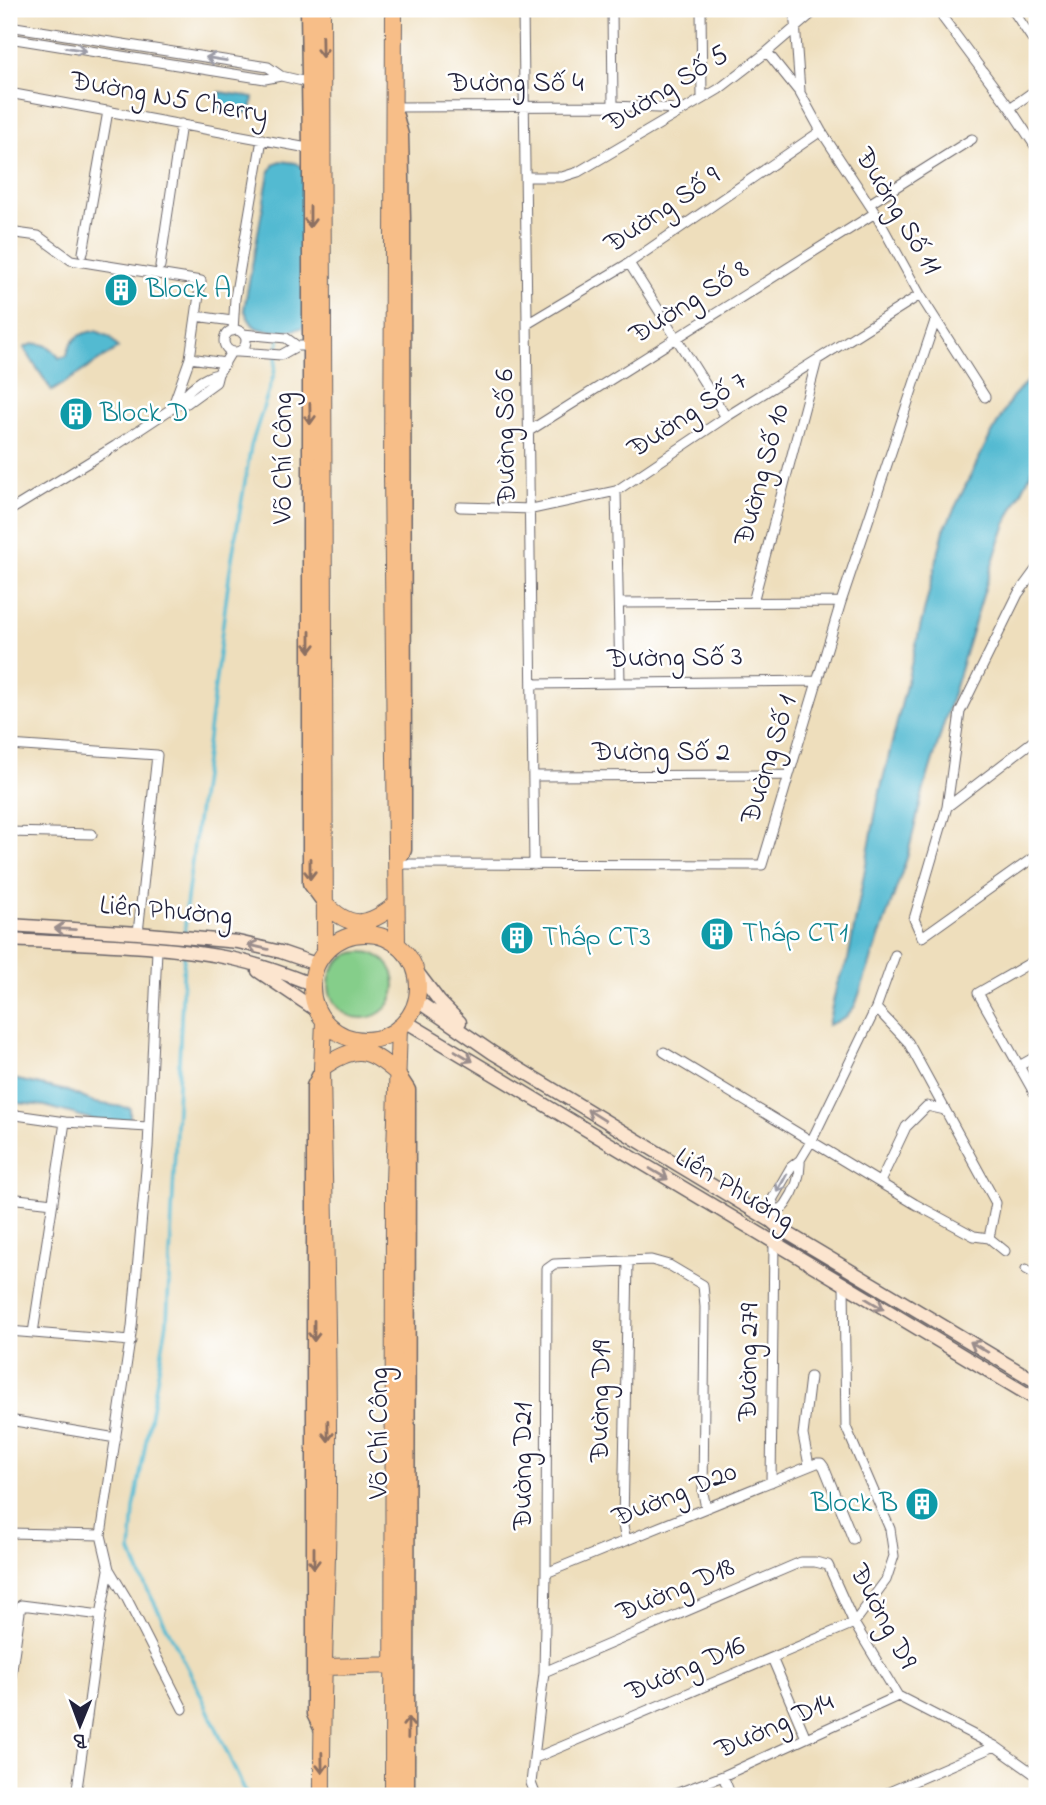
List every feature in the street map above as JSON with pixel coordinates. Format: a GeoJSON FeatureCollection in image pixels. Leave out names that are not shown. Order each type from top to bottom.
{"type":"FeatureCollection","features":[{"type":"Feature","properties":{"kind":"highway","name":"Võ Chí Công"},"geometry":{"type":"LineString","coordinates":[[321,9],[315,83],[316,149],[307,346],[324,902],[322,950]]}},
{"type":"Feature","properties":{"kind":"highway"},"geometry":{"type":"LineString","coordinates":[[395,9],[392,107],[398,675],[397,938]]}},
{"type":"Feature","properties":{"kind":"highway"},"geometry":{"type":"LineString","coordinates":[[324,902],[346,921],[358,922],[380,917],[396,904]]}},
{"type":"Feature","properties":{"kind":"highway"},"geometry":{"type":"LineString","coordinates":[[380,927],[397,938],[415,969],[418,983],[416,1000],[401,1029],[368,1040],[336,1032],[321,1022],[311,984],[322,950],[341,928],[380,927]]}},
{"type":"Feature","properties":{"kind":"highway","name":"Võ Chí Công"},"geometry":{"type":"LineString","coordinates":[[321,1022],[328,1481],[323,1796]]}},
{"type":"Feature","properties":{"kind":"highway","name":"Võ Chí Công"},"geometry":{"type":"LineString","coordinates":[[393,1796],[394,1209],[397,1073],[401,1029]]}},
{"type":"Feature","properties":{"kind":"highway"},"geometry":{"type":"LineString","coordinates":[[322,1069],[342,1055],[359,1052],[379,1057],[397,1073]]}},
{"type":"Feature","properties":{"kind":"highway"},"geometry":{"type":"LineString","coordinates":[[326,1667],[394,1665]]}},
{"type":"Feature","properties":{"kind":"main road","name":"Võ Chí Công"},"geometry":{"type":"LineString","coordinates":[[308,9],[315,83]]}},
{"type":"Feature","properties":{"kind":"main road","name":"Võ Chí Công"},"geometry":{"type":"LineString","coordinates":[[322,1069],[314,1086],[313,1183],[314,1714],[322,1730]]}},
{"type":"Feature","properties":{"kind":"main road","name":"Võ Chí Công"},"geometry":{"type":"LineString","coordinates":[[397,1073],[408,1090],[407,1796]]}},
{"type":"Feature","properties":{"kind":"street","name":"Đường Số 6"},"geometry":{"type":"LineString","coordinates":[[523,9],[532,509],[534,865]]}},
{"type":"Feature","properties":{"kind":"street"},"geometry":{"type":"LineString","coordinates":[[612,9],[613,106]]}},
{"type":"Feature","properties":{"kind":"street"},"geometry":{"type":"LineString","coordinates":[[701,9],[702,99]]}},
{"type":"Feature","properties":{"kind":"street"},"geometry":{"type":"LineString","coordinates":[[794,9],[800,93]]}},
{"type":"Feature","properties":{"kind":"street","name":"Đường Số 5"},"geometry":{"type":"LineString","coordinates":[[526,177],[562,177],[578,172],[702,99],[767,52],[817,9]]}},
{"type":"Feature","properties":{"kind":"street"},"geometry":{"type":"LineString","coordinates":[[943,9],[943,18],[1037,149]]}},
{"type":"Feature","properties":{"kind":"street"},"geometry":{"type":"LineString","coordinates":[[1012,9],[1037,46]]}},
{"type":"Feature","properties":{"kind":"street"},"geometry":{"type":"LineString","coordinates":[[9,26],[268,67],[281,76]]}},
{"type":"Feature","properties":{"kind":"street"},"geometry":{"type":"LineString","coordinates":[[9,38],[265,79],[281,76],[315,83]]}},
{"type":"Feature","properties":{"kind":"street"},"geometry":{"type":"LineString","coordinates":[[129,57],[131,45]]}},
{"type":"Feature","properties":{"kind":"street","name":"Đường Số 11"},"geometry":{"type":"LineString","coordinates":[[767,52],[800,93],[821,131],[875,213],[935,321],[985,397]]}},
{"type":"Feature","properties":{"kind":"street"},"geometry":{"type":"LineString","coordinates":[[1010,108],[1037,89]]}},
{"type":"Feature","properties":{"kind":"street","name":"Đường N5 Cherry"},"geometry":{"type":"LineString","coordinates":[[9,93],[316,149]]}},
{"type":"Feature","properties":{"kind":"street","name":"Đường Số 4"},"geometry":{"type":"LineString","coordinates":[[392,107],[613,106],[682,109]]}},
{"type":"Feature","properties":{"kind":"street"},"geometry":{"type":"LineString","coordinates":[[83,253],[108,111]]}},
{"type":"Feature","properties":{"kind":"street"},"geometry":{"type":"LineString","coordinates":[[160,266],[181,124]]}},
{"type":"Feature","properties":{"kind":"street","name":"Đường Số 9"},"geometry":{"type":"LineString","coordinates":[[527,324],[629,263],[821,131]]}},
{"type":"Feature","properties":{"kind":"street"},"geometry":{"type":"LineString","coordinates":[[262,139],[232,326],[224,340],[225,347],[234,352],[281,355],[307,346]]}},
{"type":"Feature","properties":{"kind":"street"},"geometry":{"type":"LineString","coordinates":[[869,204],[972,139]]}},
{"type":"Feature","properties":{"kind":"street","name":"Đường Số 8"},"geometry":{"type":"LineString","coordinates":[[529,431],[875,213]]}},
{"type":"Feature","properties":{"kind":"street"},"geometry":{"type":"LineString","coordinates":[[9,232],[38,236],[68,259],[201,281],[190,358],[176,406]]}},
{"type":"Feature","properties":{"kind":"street"},"geometry":{"type":"LineString","coordinates":[[629,263],[726,417]]}},
{"type":"Feature","properties":{"kind":"street","name":"Đường Số 7"},"geometry":{"type":"LineString","coordinates":[[460,508],[532,509],[616,491],[726,417],[920,295]]}},
{"type":"Feature","properties":{"kind":"street"},"geometry":{"type":"LineString","coordinates":[[196,316],[232,326],[243,334],[286,338],[307,346]]}},
{"type":"Feature","properties":{"kind":"street","name":"Đường Số 1"},"geometry":{"type":"LineString","coordinates":[[396,864],[762,865],[841,602],[935,321]]}},
{"type":"Feature","properties":{"kind":"street"},"geometry":{"type":"LineString","coordinates":[[9,521],[9,511],[115,446],[176,406],[182,396],[210,375],[218,374],[234,352],[246,344],[243,334]]}},
{"type":"Feature","properties":{"kind":"street"},"geometry":{"type":"LineString","coordinates":[[190,358],[225,363]]}},
{"type":"Feature","properties":{"kind":"street","name":"Đường Số 10"},"geometry":{"type":"LineString","coordinates":[[753,603],[817,360]]}},
{"type":"Feature","properties":{"kind":"street"},"geometry":{"type":"LineString","coordinates":[[616,491],[620,682]]}},
{"type":"Feature","properties":{"kind":"street"},"geometry":{"type":"LineString","coordinates":[[1037,568],[1018,594],[960,712],[947,807],[914,919],[922,937],[1037,855]]}},
{"type":"Feature","properties":{"kind":"street"},"geometry":{"type":"LineString","coordinates":[[619,603],[841,602]]}},
{"type":"Feature","properties":{"kind":"street","name":"Đường Số 3"},"geometry":{"type":"LineString","coordinates":[[532,684],[818,681]]}},
{"type":"Feature","properties":{"kind":"street"},"geometry":{"type":"LineString","coordinates":[[947,807],[1037,738]]}},
{"type":"Feature","properties":{"kind":"street"},"geometry":{"type":"LineString","coordinates":[[9,745],[157,755],[138,933]]}},
{"type":"Feature","properties":{"kind":"street","name":"Đường Số 2"},"geometry":{"type":"LineString","coordinates":[[534,776],[789,775]]}},
{"type":"Feature","properties":{"kind":"street"},"geometry":{"type":"LineString","coordinates":[[9,832],[92,834]]}},
{"type":"Feature","properties":{"kind":"street","name":"Liên Phường"},"geometry":{"type":"LineString","coordinates":[[9,925],[198,938],[238,942],[281,952],[322,950]]}},
{"type":"Feature","properties":{"kind":"street","name":"Liên Phường"},"geometry":{"type":"LineString","coordinates":[[9,940],[198,953],[281,972],[311,984]]}},
{"type":"Feature","properties":{"kind":"street"},"geometry":{"type":"LineString","coordinates":[[157,950],[148,1127],[131,1341],[101,1535],[109,1569],[127,1598],[183,1709]]}},
{"type":"Feature","properties":{"kind":"street"},"geometry":{"type":"LineString","coordinates":[[762,1236],[773,1216],[772,1200],[790,1167],[800,1160],[812,1140],[876,1008],[895,955]]}},
{"type":"Feature","properties":{"kind":"street"},"geometry":{"type":"LineString","coordinates":[[1037,959],[978,993],[1037,1098]]}},
{"type":"Feature","properties":{"kind":"street"},"geometry":{"type":"LineString","coordinates":[[236,960],[265,974],[321,1022]]}},
{"type":"Feature","properties":{"kind":"street"},"geometry":{"type":"LineString","coordinates":[[415,969],[446,1009],[485,1042],[493,1053]]}},
{"type":"Feature","properties":{"kind":"street","name":"Liên Phường"},"geometry":{"type":"LineString","coordinates":[[416,1000],[493,1053],[773,1216],[779,1228],[1037,1381]]}},
{"type":"Feature","properties":{"kind":"street"},"geometry":{"type":"LineString","coordinates":[[876,1008],[908,1042],[996,1203],[989,1238]]}},
{"type":"Feature","properties":{"kind":"street","name":"Liên Phường"},"geometry":{"type":"LineString","coordinates":[[401,1029],[762,1236],[1037,1400]]}},
{"type":"Feature","properties":{"kind":"street"},"geometry":{"type":"LineString","coordinates":[[664,1052],[880,1182],[974,1236],[989,1238],[1005,1251]]}},
{"type":"Feature","properties":{"kind":"street"},"geometry":{"type":"LineString","coordinates":[[1019,1066],[1037,1056]]}},
{"type":"Feature","properties":{"kind":"street"},"geometry":{"type":"LineString","coordinates":[[880,1182],[906,1126],[927,1106],[945,1110]]}},
{"type":"Feature","properties":{"kind":"street"},"geometry":{"type":"LineString","coordinates":[[9,1114],[65,1122],[148,1127]]}},
{"type":"Feature","properties":{"kind":"street"},"geometry":{"type":"LineString","coordinates":[[33,1333],[65,1122]]}},
{"type":"Feature","properties":{"kind":"street"},"geometry":{"type":"LineString","coordinates":[[9,1198],[53,1203]]}},
{"type":"Feature","properties":{"kind":"street","name":"Đường 279"},"geometry":{"type":"LineString","coordinates":[[771,1482],[774,1243]]}},
{"type":"Feature","properties":{"kind":"street"},"geometry":{"type":"LineString","coordinates":[[628,1261],[650,1260],[669,1265],[702,1285],[705,1307],[703,1493],[706,1508]]}},
{"type":"Feature","properties":{"kind":"street","name":"Đường D21"},"geometry":{"type":"LineString","coordinates":[[536,1796],[531,1783],[544,1672],[547,1269],[554,1264],[628,1261]]}},
{"type":"Feature","properties":{"kind":"street","name":"Đường D19"},"geometry":{"type":"LineString","coordinates":[[626,1541],[623,1525],[628,1261]]}},
{"type":"Feature","properties":{"kind":"street"},"geometry":{"type":"LineString","coordinates":[[1026,1269],[1037,1275]]}},
{"type":"Feature","properties":{"kind":"street"},"geometry":{"type":"LineString","coordinates":[[844,1286],[846,1427],[890,1529],[894,1556],[886,1580],[855,1623]]}},
{"type":"Feature","properties":{"kind":"street"},"geometry":{"type":"LineString","coordinates":[[9,1331],[131,1341]]}},
{"type":"Feature","properties":{"kind":"street"},"geometry":{"type":"LineString","coordinates":[[809,1465],[803,1435],[810,1377]]}},
{"type":"Feature","properties":{"kind":"street"},"geometry":{"type":"LineString","coordinates":[[9,1420],[116,1438]]}},
{"type":"Feature","properties":{"kind":"street","name":"Đường D20"},"geometry":{"type":"LineString","coordinates":[[546,1573],[809,1465],[821,1463],[853,1539]]}},
{"type":"Feature","properties":{"kind":"street"},"geometry":{"type":"LineString","coordinates":[[9,1533],[101,1535]]}},
{"type":"Feature","properties":{"kind":"street","name":"Đường D18"},"geometry":{"type":"LineString","coordinates":[[544,1672],[801,1562],[828,1565]]}},
{"type":"Feature","properties":{"kind":"street","name":"Đường D9"},"geometry":{"type":"LineString","coordinates":[[828,1565],[855,1623],[898,1696],[995,1746],[1037,1776]]}},
{"type":"Feature","properties":{"kind":"street"},"geometry":{"type":"LineString","coordinates":[[76,1796],[109,1569]]}},
{"type":"Feature","properties":{"kind":"street"},"geometry":{"type":"LineString","coordinates":[[9,1691],[20,1605],[101,1615]]}},
{"type":"Feature","properties":{"kind":"street","name":"Đường D16"},"geometry":{"type":"LineString","coordinates":[[535,1758],[855,1623]]}},
{"type":"Feature","properties":{"kind":"street"},"geometry":{"type":"LineString","coordinates":[[772,1658],[806,1738]]}},
{"type":"Feature","properties":{"kind":"street","name":"Đường D14"},"geometry":{"type":"LineString","coordinates":[[670,1796],[723,1776],[898,1696]]}},
{"type":"Feature","properties":{"kind":"street"},"geometry":{"type":"LineString","coordinates":[[880,1796],[995,1746]]}},
{"type":"Feature","properties":{"kind":"street"},"geometry":{"type":"LineString","coordinates":[[723,1776],[731,1796]]}},
{"type":"Feature","properties":{"kind":"green space"},"geometry":{"type":"Polygon","coordinates":[[[368,952],[386,961],[393,972],[393,998],[386,1009],[375,1016],[356,1018],[338,1009],[331,998],[329,979],[338,961],[349,954],[368,952]]]}},
{"type":"Feature","properties":{"kind":"water"},"geometry":{"type":"Polygon","coordinates":[[[220,92],[253,97],[251,113],[217,108],[220,92]]]}},
{"type":"Feature","properties":{"kind":"water"},"geometry":{"type":"Polygon","coordinates":[[[280,161],[296,163],[306,169],[307,318],[303,327],[287,331],[255,327],[244,309],[269,173],[274,164],[280,161]]]}},
{"type":"Feature","properties":{"kind":"water"},"geometry":{"type":"Polygon","coordinates":[[[96,331],[110,337],[118,348],[52,391],[24,348],[34,344],[44,345],[59,358],[67,356],[70,345],[77,338],[96,331]]]}},
{"type":"Feature","properties":{"kind":"water"},"geometry":{"type":"Polygon","coordinates":[[[1037,371],[1037,461],[1008,519],[997,549],[923,792],[907,858],[855,1006],[844,1019],[828,1025],[837,984],[848,960],[878,800],[944,530],[1012,397],[1037,371]]]}},
{"type":"Feature","properties":{"kind":"water"},"geometry":{"type":"Polygon","coordinates":[[[9,1078],[67,1091],[96,1103],[130,1108],[130,1122],[98,1121],[45,1106],[9,1102],[9,1078]]]}},
{"type":"Feature","properties":{"kind":"waterway"},"geometry":{"type":"LineString","coordinates":[[185,934],[186,906],[230,570],[251,446],[274,374],[281,327]]}},
{"type":"Feature","properties":{"kind":"waterway"},"geometry":{"type":"LineString","coordinates":[[184,955],[167,1323],[134,1509],[131,1552],[247,1796]]}},
{"type":"Feature","properties":{"kind":"place","name":"Block A"},"geometry":{"type":"Point","coordinates":[121,290]}},
{"type":"Feature","properties":{"kind":"place","name":"Block D"},"geometry":{"type":"Point","coordinates":[76,414]}},
{"type":"Feature","properties":{"kind":"place","name":"Tháp CT1"},"geometry":{"type":"Point","coordinates":[717,934]}},
{"type":"Feature","properties":{"kind":"place","name":"Tháp CT3"},"geometry":{"type":"Point","coordinates":[517,938]}},
{"type":"Feature","properties":{"kind":"place","name":"Block B"},"geometry":{"type":"Point","coordinates":[922,1504]}}]}
